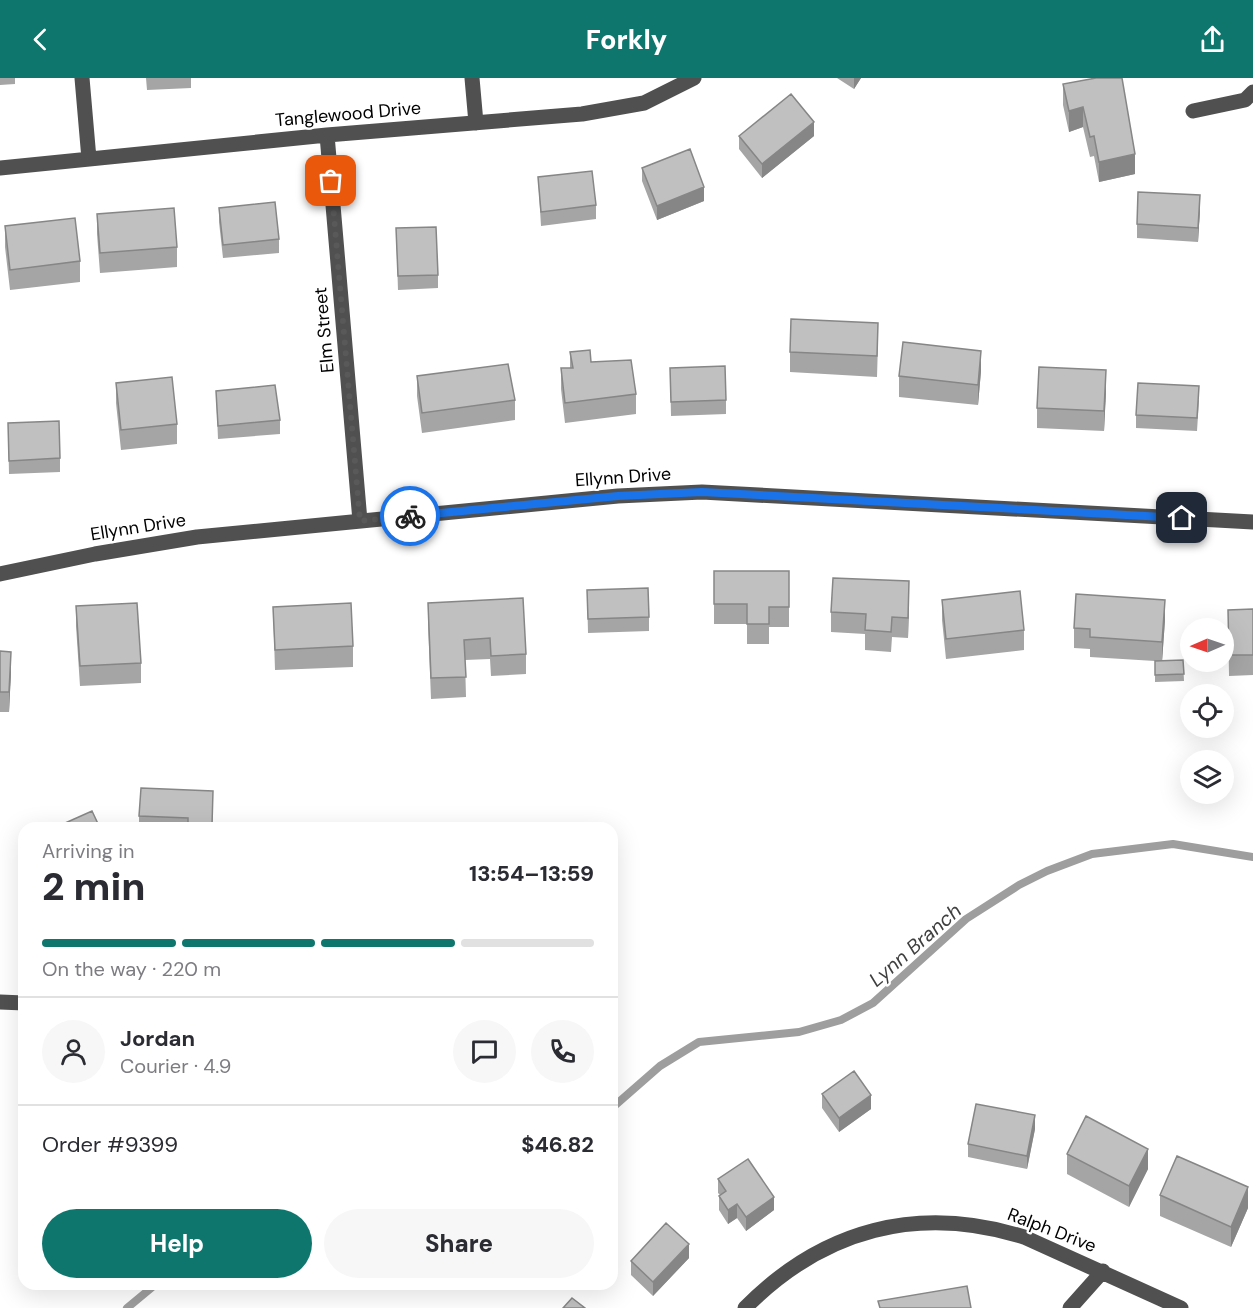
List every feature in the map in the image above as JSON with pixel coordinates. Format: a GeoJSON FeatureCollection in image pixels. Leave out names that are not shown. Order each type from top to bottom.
{"type":"FeatureCollection","features":[{"type":"Feature","properties":{"kind":"street"},"geometry":{"type":"LineString","coordinates":[[82,78],[89,159]]}},
{"type":"Feature","properties":{"kind":"street"},"geometry":{"type":"LineString","coordinates":[[472,78],[476,123]]}},
{"type":"Feature","properties":{"kind":"street","name":"Tanglewood Drive"},"geometry":{"type":"LineString","coordinates":[[0,168],[327,135],[582,114],[644,103],[694,78]]}},
{"type":"Feature","properties":{"kind":"street"},"geometry":{"type":"LineString","coordinates":[[1193,111],[1245,100],[1253,92]]}},
{"type":"Feature","properties":{"kind":"street","name":"Elm Street"},"geometry":{"type":"LineString","coordinates":[[327,135],[360,521]]}},
{"type":"Feature","properties":{"kind":"street","name":"Ellynn Drive"},"geometry":{"type":"LineString","coordinates":[[0,574],[158,543],[618,496],[702,492],[1253,522]]}},
{"type":"Feature","properties":{"kind":"street"},"geometry":{"type":"LineString","coordinates":[[0,1002],[18,1003]]}},
{"type":"Feature","properties":{"kind":"street","name":"Ralph Drive"},"geometry":{"type":"LineString","coordinates":[[745,1308],[799,1262],[832,1244],[863,1233],[897,1225],[947,1222],[999,1230],[1024,1237],[1104,1271],[1180,1308]]}},
{"type":"Feature","properties":{"kind":"street"},"geometry":{"type":"LineString","coordinates":[[1070,1308],[1104,1271]]}},
{"type":"Feature","properties":{"kind":"building"},"geometry":{"type":"Polygon","coordinates":[[[1096,78],[1122,78],[1135,154],[1099,162],[1094,136],[1090,137],[1083,107],[1069,111],[1063,84],[1096,78]]]}},
{"type":"Feature","properties":{"kind":"building"},"geometry":{"type":"Polygon","coordinates":[[[791,94],[814,122],[762,164],[739,136],[791,94]]]}},
{"type":"Feature","properties":{"kind":"building"},"geometry":{"type":"Polygon","coordinates":[[[690,149],[704,187],[657,206],[642,168],[690,149]]]}},
{"type":"Feature","properties":{"kind":"building"},"geometry":{"type":"Polygon","coordinates":[[[592,171],[596,205],[541,212],[538,177],[592,171]]]}},
{"type":"Feature","properties":{"kind":"building"},"geometry":{"type":"Polygon","coordinates":[[[1138,192],[1200,195],[1198,228],[1137,224],[1138,192]]]}},
{"type":"Feature","properties":{"kind":"building"},"geometry":{"type":"Polygon","coordinates":[[[275,202],[279,239],[223,245],[219,208],[275,202]]]}},
{"type":"Feature","properties":{"kind":"building"},"geometry":{"type":"Polygon","coordinates":[[[174,208],[177,247],[100,253],[97,214],[174,208]]]}},
{"type":"Feature","properties":{"kind":"building"},"geometry":{"type":"Polygon","coordinates":[[[75,218],[80,261],[10,270],[5,226],[75,218]]]}},
{"type":"Feature","properties":{"kind":"building"},"geometry":{"type":"Polygon","coordinates":[[[436,227],[438,275],[398,276],[396,228],[436,227]]]}},
{"type":"Feature","properties":{"kind":"building"},"geometry":{"type":"Polygon","coordinates":[[[791,319],[878,323],[877,356],[790,352],[791,319]]]}},
{"type":"Feature","properties":{"kind":"building"},"geometry":{"type":"Polygon","coordinates":[[[903,342],[981,351],[978,385],[899,376],[903,342]]]}},
{"type":"Feature","properties":{"kind":"building"},"geometry":{"type":"Polygon","coordinates":[[[590,350],[591,362],[631,360],[636,394],[565,403],[561,368],[573,368],[570,352],[590,350]]]}},
{"type":"Feature","properties":{"kind":"building"},"geometry":{"type":"Polygon","coordinates":[[[508,364],[515,400],[422,413],[417,376],[508,364]]]}},
{"type":"Feature","properties":{"kind":"building"},"geometry":{"type":"Polygon","coordinates":[[[725,366],[726,400],[671,402],[670,368],[725,366]]]}},
{"type":"Feature","properties":{"kind":"building"},"geometry":{"type":"Polygon","coordinates":[[[1039,367],[1106,370],[1104,411],[1037,408],[1039,367]]]}},
{"type":"Feature","properties":{"kind":"building"},"geometry":{"type":"Polygon","coordinates":[[[172,377],[177,424],[121,430],[116,383],[172,377]]]}},
{"type":"Feature","properties":{"kind":"building"},"geometry":{"type":"Polygon","coordinates":[[[1138,383],[1199,386],[1197,418],[1136,415],[1138,383]]]}},
{"type":"Feature","properties":{"kind":"building"},"geometry":{"type":"Polygon","coordinates":[[[275,385],[280,420],[218,426],[216,391],[275,385]]]}},
{"type":"Feature","properties":{"kind":"building"},"geometry":{"type":"Polygon","coordinates":[[[59,421],[60,458],[9,461],[8,423],[59,421]]]}},
{"type":"Feature","properties":{"kind":"building"},"geometry":{"type":"Polygon","coordinates":[[[714,571],[789,571],[789,607],[769,607],[769,624],[747,624],[747,604],[714,604],[714,571]]]}},
{"type":"Feature","properties":{"kind":"building"},"geometry":{"type":"Polygon","coordinates":[[[833,578],[909,581],[908,618],[892,617],[891,632],[865,630],[866,614],[831,612],[833,578]]]}},
{"type":"Feature","properties":{"kind":"building"},"geometry":{"type":"Polygon","coordinates":[[[648,588],[649,617],[588,619],[587,590],[648,588]]]}},
{"type":"Feature","properties":{"kind":"building"},"geometry":{"type":"Polygon","coordinates":[[[1020,591],[1024,630],[946,639],[942,600],[1020,591]]]}},
{"type":"Feature","properties":{"kind":"building"},"geometry":{"type":"Polygon","coordinates":[[[1076,594],[1165,600],[1162,642],[1090,637],[1090,629],[1074,628],[1076,594]]]}},
{"type":"Feature","properties":{"kind":"building"},"geometry":{"type":"Polygon","coordinates":[[[523,598],[526,654],[491,656],[490,638],[464,640],[466,677],[431,678],[428,603],[523,598]]]}},
{"type":"Feature","properties":{"kind":"building"},"geometry":{"type":"Polygon","coordinates":[[[137,603],[141,663],[80,666],[76,606],[137,603]]]}},
{"type":"Feature","properties":{"kind":"building"},"geometry":{"type":"Polygon","coordinates":[[[351,603],[353,646],[275,650],[273,607],[351,603]]]}},
{"type":"Feature","properties":{"kind":"building"},"geometry":{"type":"Polygon","coordinates":[[[1253,609],[1253,655],[1234,655],[1234,618],[1228,618],[1228,610],[1253,609]]]}},
{"type":"Feature","properties":{"kind":"building"},"geometry":{"type":"Polygon","coordinates":[[[0,651],[11,652],[9,692],[0,692],[0,651]]]}},
{"type":"Feature","properties":{"kind":"building"},"geometry":{"type":"Polygon","coordinates":[[[1180,660],[1180,672],[1184,674],[1155,675],[1155,661],[1180,660]]]}},
{"type":"Feature","properties":{"kind":"building"},"geometry":{"type":"Polygon","coordinates":[[[141,788],[213,791],[212,822],[188,822],[188,818],[139,816],[141,788]]]}},
{"type":"Feature","properties":{"kind":"building"},"geometry":{"type":"Polygon","coordinates":[[[92,811],[97,822],[67,822],[92,811]]]}},
{"type":"Feature","properties":{"kind":"building"},"geometry":{"type":"Polygon","coordinates":[[[854,1071],[871,1095],[839,1118],[822,1094],[854,1071]]]}},
{"type":"Feature","properties":{"kind":"building"},"geometry":{"type":"Polygon","coordinates":[[[976,1104],[1035,1115],[1027,1156],[968,1144],[976,1104]]]}},
{"type":"Feature","properties":{"kind":"building"},"geometry":{"type":"Polygon","coordinates":[[[1086,1116],[1148,1149],[1129,1186],[1067,1154],[1086,1116]]]}},
{"type":"Feature","properties":{"kind":"building"},"geometry":{"type":"Polygon","coordinates":[[[1177,1156],[1248,1187],[1231,1227],[1160,1195],[1177,1156]]]}},
{"type":"Feature","properties":{"kind":"building"},"geometry":{"type":"Polygon","coordinates":[[[748,1159],[774,1197],[746,1217],[737,1204],[728,1210],[719,1196],[726,1191],[718,1179],[748,1159]]]}},
{"type":"Feature","properties":{"kind":"building"},"geometry":{"type":"Polygon","coordinates":[[[666,1223],[689,1244],[653,1282],[631,1261],[666,1223]]]}},
{"type":"Feature","properties":{"kind":"building"},"geometry":{"type":"Polygon","coordinates":[[[967,1286],[971,1308],[880,1308],[878,1301],[967,1286]]]}},
{"type":"Feature","properties":{"kind":"building"},"geometry":{"type":"Polygon","coordinates":[[[572,1298],[585,1308],[563,1308],[572,1298]]]}},
{"type":"Feature","properties":{"kind":"waterway","name":"Lynn Branch"},"geometry":{"type":"LineString","coordinates":[[618,1103],[660,1066],[699,1042],[799,1032],[841,1020],[873,1003],[966,919],[1019,885],[1047,871],[1092,854],[1173,844],[1253,857]]}},
{"type":"Feature","properties":{"kind":"waterway","name":"Lynn Branch"},"geometry":{"type":"LineString","coordinates":[[127,1308],[149,1290]]}},
{"type":"Feature","properties":{"kind":"way so far"},"geometry":{"type":"LineString","coordinates":[[331,181],[360,521],[410,516]]}},
{"type":"Feature","properties":{"kind":"route"},"geometry":{"type":"LineString","coordinates":[[410,516],[618,496],[731,492],[1182,518]]}}]}
